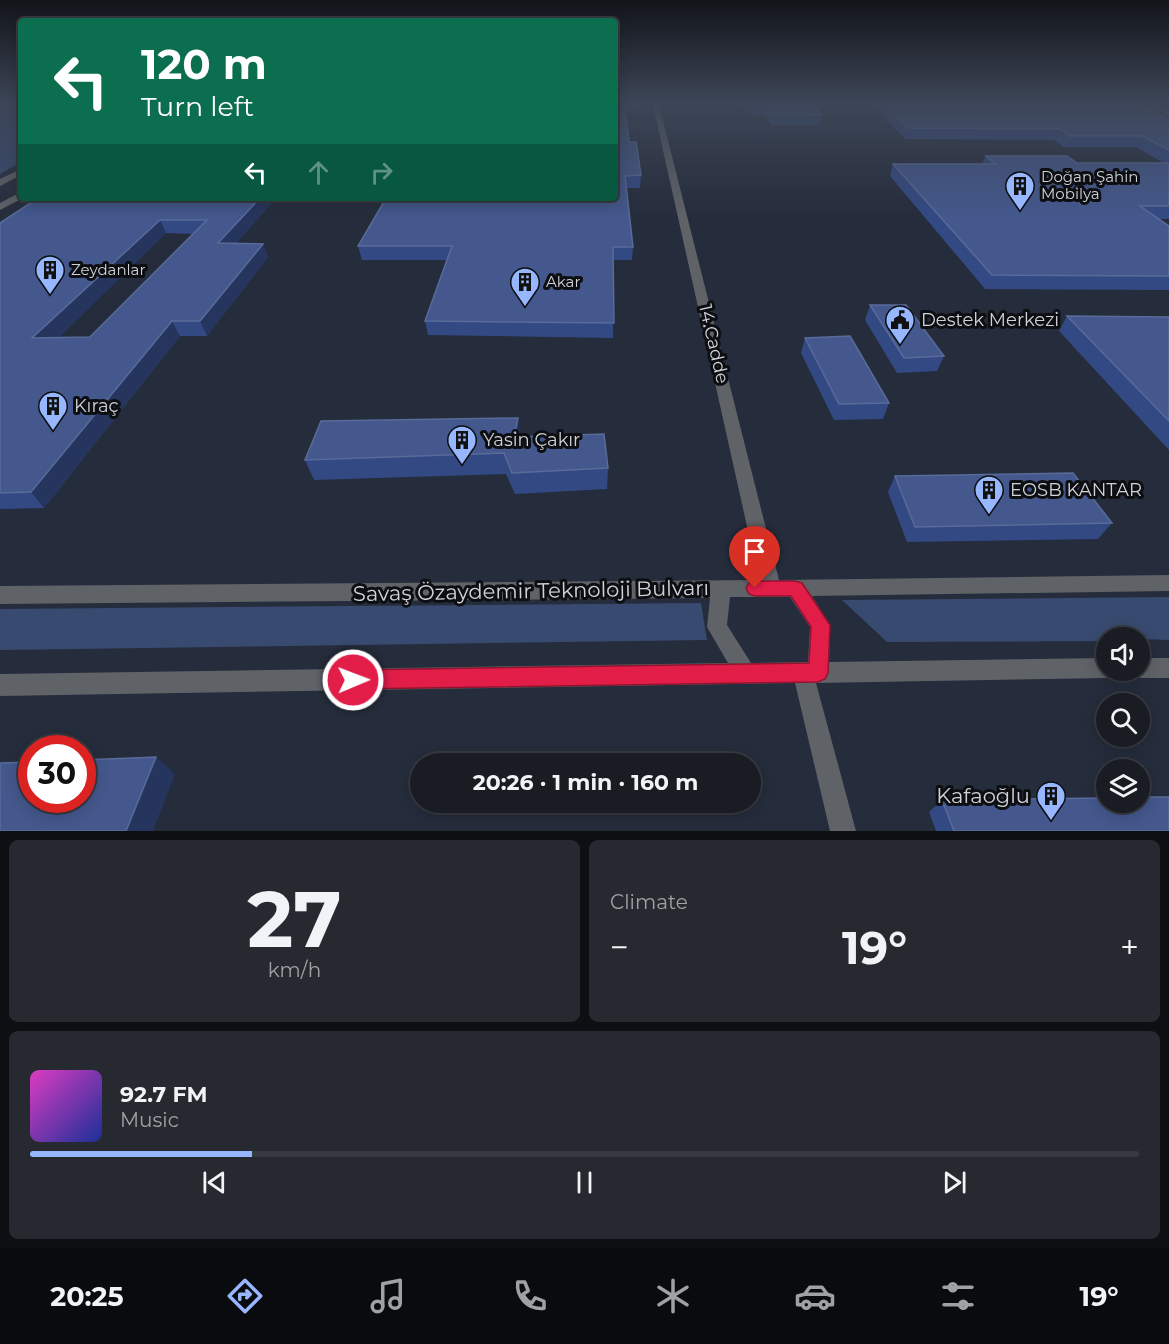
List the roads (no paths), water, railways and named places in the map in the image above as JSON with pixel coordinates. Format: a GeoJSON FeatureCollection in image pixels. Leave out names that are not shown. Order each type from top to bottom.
{"type":"FeatureCollection","features":[{"type":"Feature","properties":{"kind":"street","name":"14.Cadde"},"geometry":{"type":"LineString","coordinates":[[664,140],[771,588]]}},
{"type":"Feature","properties":{"kind":"street"},"geometry":{"type":"LineString","coordinates":[[0,183],[18,174]]}},
{"type":"Feature","properties":{"kind":"street"},"geometry":{"type":"LineString","coordinates":[[0,207],[18,197]]}},
{"type":"Feature","properties":{"kind":"street","name":"Savaş Özaydemir Teknoloji Bulvarı"},"geometry":{"type":"LineString","coordinates":[[0,595],[1169,583]]}},
{"type":"Feature","properties":{"kind":"street"},"geometry":{"type":"LineString","coordinates":[[795,588],[820,625],[811,673],[843,831]]}},
{"type":"Feature","properties":{"kind":"street"},"geometry":{"type":"LineString","coordinates":[[721,589],[717,627],[746,674]]}},
{"type":"Feature","properties":{"kind":"street"},"geometry":{"type":"LineString","coordinates":[[0,685],[1096,668]]}},
{"type":"Feature","properties":{"kind":"street"},"geometry":{"type":"LineString","coordinates":[[1150,668],[1169,668]]}},
{"type":"Feature","properties":{"kind":"place","name":"Doğan Şahin Mobilya"},"geometry":{"type":"Point","coordinates":[1020,212]}},
{"type":"Feature","properties":{"kind":"place","name":"Zeydanlar"},"geometry":{"type":"Point","coordinates":[50,296]}},
{"type":"Feature","properties":{"kind":"place","name":"Akar"},"geometry":{"type":"Point","coordinates":[525,308]}},
{"type":"Feature","properties":{"kind":"place","name":"Destek Merkezi"},"geometry":{"type":"Point","coordinates":[900,346]}},
{"type":"Feature","properties":{"kind":"place","name":"Kıraç"},"geometry":{"type":"Point","coordinates":[53,432]}},
{"type":"Feature","properties":{"kind":"place","name":"Yasin Çakır"},"geometry":{"type":"Point","coordinates":[462,466]}},
{"type":"Feature","properties":{"kind":"place","name":"EOSB KANTAR"},"geometry":{"type":"Point","coordinates":[989,516]}},
{"type":"Feature","properties":{"kind":"place","name":"Kafaoğlu"},"geometry":{"type":"Point","coordinates":[1051,822]}}]}
